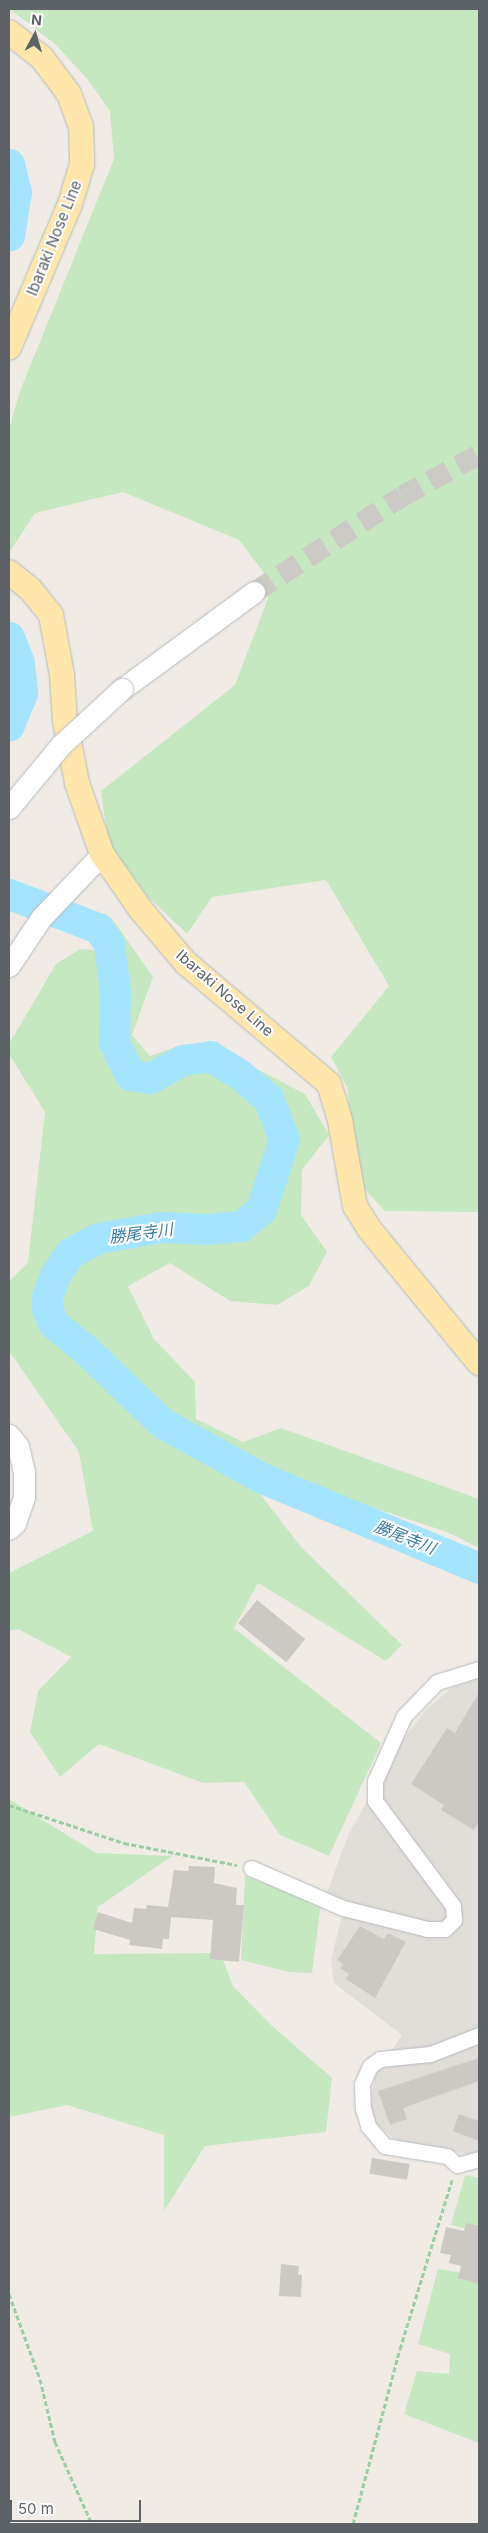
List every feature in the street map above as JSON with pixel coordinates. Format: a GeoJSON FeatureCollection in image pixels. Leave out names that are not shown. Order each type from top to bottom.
{"type":"FeatureCollection","features":[{"type":"Feature","properties":{"kind":"main road","name":"Ibaraki Nose Line"},"geometry":{"type":"LineString","coordinates":[[9,32],[42,58],[69,94],[81,127],[82,164],[70,204],[9,348]]}},
{"type":"Feature","properties":{"kind":"main road","name":"Ibaraki Nose Line"},"geometry":{"type":"LineString","coordinates":[[9,572],[31,590],[51,615],[62,675],[65,721],[77,783],[102,854],[141,910],[186,963],[330,1084],[340,1121],[355,1206],[370,1230],[479,1363]]}},
{"type":"Feature","properties":{"kind":"street"},"geometry":{"type":"LineString","coordinates":[[9,808],[61,745],[122,689],[254,592]]}},
{"type":"Feature","properties":{"kind":"street"},"geometry":{"type":"LineString","coordinates":[[13,960],[41,918],[102,854]]}},
{"type":"Feature","properties":{"kind":"street"},"geometry":{"type":"LineString","coordinates":[[9,1435],[18,1446],[24,1471],[24,1497],[15,1522],[9,1529]]}},
{"type":"Feature","properties":{"kind":"street"},"geometry":{"type":"LineString","coordinates":[[251,1868],[343,1908],[427,1929],[445,1929],[454,1920],[453,1906],[375,1801],[375,1781],[404,1716],[437,1682],[479,1669]]}},
{"type":"Feature","properties":{"kind":"street"},"geometry":{"type":"LineString","coordinates":[[479,2035],[430,2054],[380,2059],[370,2066],[362,2084],[363,2108],[368,2126],[386,2146],[447,2156],[457,2165],[479,2159]]}},
{"type":"Feature","properties":{"kind":"path"},"geometry":{"type":"LineString","coordinates":[[9,1805],[124,1843],[251,1868]]}},
{"type":"Feature","properties":{"kind":"path"},"geometry":{"type":"LineString","coordinates":[[353,2524],[400,2349],[457,2165]]}},
{"type":"Feature","properties":{"kind":"path"},"geometry":{"type":"LineString","coordinates":[[9,2294],[40,2379],[55,2442],[92,2524]]}},
{"type":"Feature","properties":{"kind":"shaded area"},"geometry":{"type":"Polygon","coordinates":[[[479,1679],[479,2151],[471,2155],[395,2140],[373,2121],[371,2098],[375,2076],[402,2035],[334,1983],[331,1960],[346,1900],[326,1895],[348,1835],[398,1746],[424,1712],[451,1688],[479,1679]]]}},
{"type":"Feature","properties":{"kind":"green space"},"geometry":{"type":"Polygon","coordinates":[[[10,9],[479,9],[479,1212],[385,1211],[358,1182],[347,1087],[331,1057],[389,986],[326,880],[212,897],[187,934],[111,861],[101,791],[235,685],[273,585],[239,540],[123,492],[35,513],[9,553],[9,429],[20,391],[114,159],[110,111],[88,80],[56,45],[10,9]]]}},
{"type":"Feature","properties":{"kind":"green space"},"geometry":{"type":"Polygon","coordinates":[[[111,917],[153,977],[132,1035],[150,1056],[176,1047],[175,1057],[149,1072],[135,1067],[120,1040],[122,995],[115,944],[103,924],[111,917]]]}},
{"type":"Feature","properties":{"kind":"green space"},"geometry":{"type":"Polygon","coordinates":[[[80,949],[103,951],[107,993],[105,1043],[123,1080],[149,1085],[185,1069],[208,1063],[237,1080],[263,1101],[274,1140],[255,1203],[237,1218],[160,1221],[96,1230],[64,1247],[48,1273],[41,1293],[40,1306],[46,1326],[150,1429],[260,1494],[301,1547],[402,1645],[386,1661],[258,1583],[234,1628],[381,1743],[329,1856],[280,1835],[244,1782],[203,1783],[99,1744],[60,1777],[30,1732],[38,1691],[71,1657],[18,1629],[9,1631],[9,1573],[93,1531],[79,1452],[9,1351],[9,1282],[28,1262],[45,1112],[9,1054],[9,1044],[56,964],[80,949]]]}},
{"type":"Feature","properties":{"kind":"green space"},"geometry":{"type":"Polygon","coordinates":[[[255,1068],[305,1094],[329,1135],[302,1170],[301,1215],[327,1252],[309,1286],[277,1305],[230,1301],[170,1263],[128,1286],[154,1339],[195,1382],[196,1419],[243,1442],[281,1428],[479,1499],[479,1548],[447,1532],[268,1473],[166,1420],[93,1349],[60,1322],[54,1299],[60,1279],[72,1257],[101,1244],[159,1231],[205,1235],[242,1230],[265,1213],[288,1141],[270,1095],[242,1069],[255,1068]]]}},
{"type":"Feature","properties":{"kind":"green space"},"geometry":{"type":"Polygon","coordinates":[[[9,1799],[96,1853],[172,1856],[98,1907],[94,1954],[220,1953],[233,1986],[270,2024],[332,2078],[326,2132],[205,2146],[164,2211],[164,2135],[67,2105],[9,2117],[9,1799]]]}},
{"type":"Feature","properties":{"kind":"green space"},"geometry":{"type":"Polygon","coordinates":[[[245,1876],[321,1904],[312,1973],[289,1972],[241,1960],[245,1876]]]}},
{"type":"Feature","properties":{"kind":"green space"},"geometry":{"type":"Polygon","coordinates":[[[465,2175],[479,2178],[479,2231],[451,2225],[465,2175]]]}},
{"type":"Feature","properties":{"kind":"green space"},"geometry":{"type":"Polygon","coordinates":[[[438,2269],[479,2276],[479,2443],[404,2414],[417,2371],[449,2374],[450,2354],[418,2344],[438,2269]]]}},
{"type":"Feature","properties":{"kind":"building"},"geometry":{"type":"Polygon","coordinates":[[[257,1600],[305,1639],[286,1662],[238,1623],[257,1600]]]}},
{"type":"Feature","properties":{"kind":"building"},"geometry":{"type":"Polygon","coordinates":[[[479,1692],[479,1822],[474,1830],[441,1810],[444,1805],[411,1784],[447,1728],[455,1733],[479,1692]]]}},
{"type":"Feature","properties":{"kind":"building"},"geometry":{"type":"Polygon","coordinates":[[[189,1866],[215,1867],[214,1883],[237,1888],[236,1905],[244,1905],[239,1962],[210,1959],[213,1920],[171,1917],[169,1939],[163,1939],[162,1949],[129,1945],[130,1940],[93,1929],[98,1912],[132,1923],[134,1908],[146,1909],[147,1905],[168,1907],[174,1870],[188,1871],[189,1866]]]}},
{"type":"Feature","properties":{"kind":"building"},"geometry":{"type":"Polygon","coordinates":[[[360,1926],[384,1939],[388,1933],[406,1942],[375,1998],[346,1979],[349,1974],[340,1968],[343,1964],[337,1960],[360,1926]]]}},
{"type":"Feature","properties":{"kind":"building"},"geometry":{"type":"Polygon","coordinates":[[[479,2058],[479,2081],[403,2108],[407,2119],[390,2125],[378,2091],[479,2058]]]}},
{"type":"Feature","properties":{"kind":"building"},"geometry":{"type":"Polygon","coordinates":[[[459,2114],[479,2121],[479,2141],[453,2131],[459,2114]]]}},
{"type":"Feature","properties":{"kind":"building"},"geometry":{"type":"Polygon","coordinates":[[[372,2158],[410,2164],[407,2180],[369,2174],[372,2158]]]}},
{"type":"Feature","properties":{"kind":"building"},"geometry":{"type":"Polygon","coordinates":[[[466,2223],[479,2226],[479,2284],[458,2278],[461,2266],[449,2263],[451,2255],[440,2253],[446,2227],[464,2231],[466,2223]]]}},
{"type":"Feature","properties":{"kind":"building"},"geometry":{"type":"Polygon","coordinates":[[[281,2264],[299,2266],[298,2274],[302,2275],[301,2297],[279,2296],[281,2264]]]}},
{"type":"Feature","properties":{"kind":"waterway","name":"勝尾寺川"},"geometry":{"type":"LineString","coordinates":[[9,164],[16,192],[9,235]]}},
{"type":"Feature","properties":{"kind":"waterway","name":"勝尾寺川"},"geometry":{"type":"LineString","coordinates":[[9,637],[19,663],[22,693],[9,726]]}},
{"type":"Feature","properties":{"kind":"waterway","name":"勝尾寺川"},"geometry":{"type":"LineString","coordinates":[[9,894],[98,928],[109,944],[115,993],[114,1042],[130,1075],[150,1078],[183,1060],[210,1056],[239,1074],[268,1098],[284,1139],[261,1209],[241,1226],[207,1229],[161,1227],[98,1238],[70,1253],[55,1275],[47,1296],[47,1309],[53,1323],[87,1351],[162,1423],[262,1478],[479,1568]]}},
{"type":"Feature","properties":{"kind":"tunnel"},"geometry":{"type":"LineString","coordinates":[[254,592],[402,496],[479,454]]}}]}
